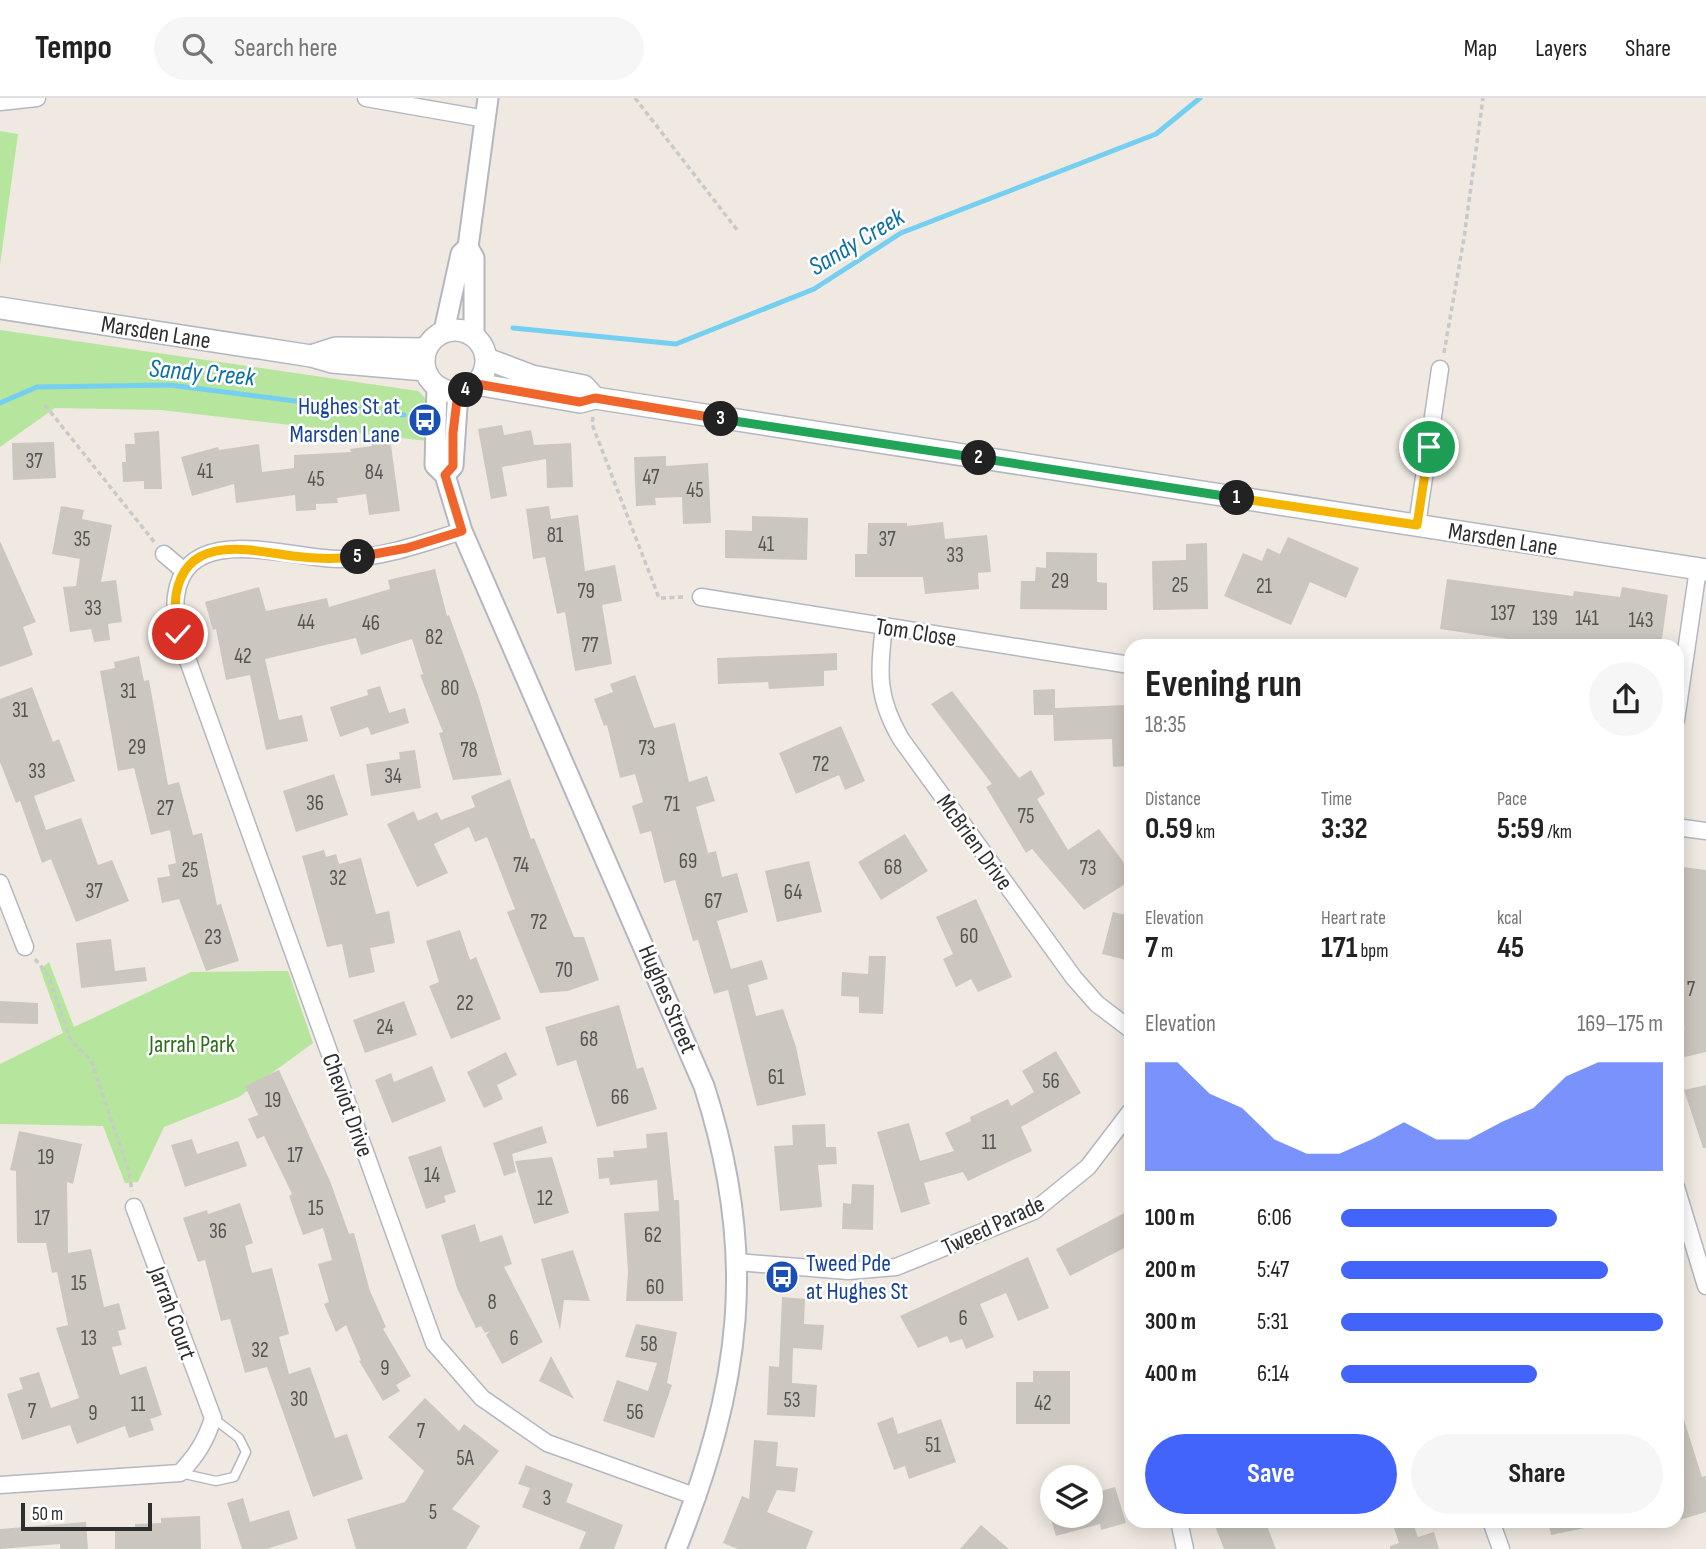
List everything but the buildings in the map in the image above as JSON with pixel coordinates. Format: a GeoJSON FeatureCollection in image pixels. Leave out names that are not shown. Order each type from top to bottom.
{"type":"FeatureCollection","features":[{"type":"Feature","properties":{"kind":"main road","name":"Marsden Lane"},"geometry":{"type":"LineString","coordinates":[[0,308],[311,356],[336,348],[444,376],[580,402],[595,398],[1702,570]]}},
{"type":"Feature","properties":{"kind":"main road"},"geometry":{"type":"LineString","coordinates":[[460,329],[474,335],[483,346],[487,359],[485,372],[444,376],[433,338],[444,331],[460,329]]}},
{"type":"Feature","properties":{"kind":"main road","name":"Marsden Lane"},"geometry":{"type":"LineString","coordinates":[[487,359],[532,376],[584,386],[595,398]]}},
{"type":"Feature","properties":{"kind":"street"},"geometry":{"type":"LineString","coordinates":[[0,102],[37,98]]}},
{"type":"Feature","properties":{"kind":"street"},"geometry":{"type":"LineString","coordinates":[[366,98],[486,119]]}},
{"type":"Feature","properties":{"kind":"street"},"geometry":{"type":"LineString","coordinates":[[474,335],[474,258],[468,247],[488,98]]}},
{"type":"Feature","properties":{"kind":"street"},"geometry":{"type":"LineString","coordinates":[[444,331],[461,254],[468,247]]}},
{"type":"Feature","properties":{"kind":"street"},"geometry":{"type":"LineString","coordinates":[[1417,525],[1440,369]]}},
{"type":"Feature","properties":{"kind":"street","name":"Hughes Street"},"geometry":{"type":"LineString","coordinates":[[444,376],[435,465],[445,475],[462,531],[704,1086],[725,1162],[737,1262],[733,1362],[719,1428],[697,1497],[676,1549]]}},
{"type":"Feature","properties":{"kind":"street"},"geometry":{"type":"LineString","coordinates":[[164,554],[184,571],[195,561],[216,551],[234,548],[342,559],[374,556],[462,531]]}},
{"type":"Feature","properties":{"kind":"street"},"geometry":{"type":"LineString","coordinates":[[1684,673],[1702,570]]}},
{"type":"Feature","properties":{"kind":"street","name":"Cheviot Drive"},"geometry":{"type":"LineString","coordinates":[[184,571],[176,596],[178,634],[434,1343],[482,1398],[547,1443],[697,1497]]}},
{"type":"Feature","properties":{"kind":"street","name":"Tom Close"},"geometry":{"type":"LineString","coordinates":[[701,597],[1124,664]]}},
{"type":"Feature","properties":{"kind":"street","name":"McBrien Drive"},"geometry":{"type":"LineString","coordinates":[[884,627],[880,658],[882,701],[901,739],[1068,970],[1097,1004],[1124,1024]]}},
{"type":"Feature","properties":{"kind":"street"},"geometry":{"type":"LineString","coordinates":[[1684,828],[1706,831]]}},
{"type":"Feature","properties":{"kind":"street"},"geometry":{"type":"LineString","coordinates":[[0,883],[25,947]]}},
{"type":"Feature","properties":{"kind":"street","name":"Tweed Parade"},"geometry":{"type":"LineString","coordinates":[[737,1262],[848,1271],[896,1267],[1034,1211],[1088,1167],[1124,1120]]}},
{"type":"Feature","properties":{"kind":"street","name":"Jarrah Court"},"geometry":{"type":"LineString","coordinates":[[134,1207],[213,1418]]}},
{"type":"Feature","properties":{"kind":"street"},"geometry":{"type":"LineString","coordinates":[[1684,1213],[1706,1286]]}},
{"type":"Feature","properties":{"kind":"street"},"geometry":{"type":"LineString","coordinates":[[0,1485],[180,1472],[196,1456],[213,1418]]}},
{"type":"Feature","properties":{"kind":"street"},"geometry":{"type":"LineString","coordinates":[[1180,1528],[1185,1549]]}},
{"type":"Feature","properties":{"kind":"street"},"geometry":{"type":"LineString","coordinates":[[1494,1528],[1501,1549]]}},
{"type":"Feature","properties":{"kind":"lane"},"geometry":{"type":"LineString","coordinates":[[180,1472],[216,1481],[234,1478],[241,1468],[246,1452],[239,1437],[213,1418]]}},
{"type":"Feature","properties":{"kind":"path"},"geometry":{"type":"LineString","coordinates":[[635,98],[738,231]]}},
{"type":"Feature","properties":{"kind":"path"},"geometry":{"type":"LineString","coordinates":[[1440,369],[1464,238],[1483,98]]}},
{"type":"Feature","properties":{"kind":"path"},"geometry":{"type":"LineString","coordinates":[[595,398],[592,424],[659,598],[701,597]]}},
{"type":"Feature","properties":{"kind":"path"},"geometry":{"type":"LineString","coordinates":[[45,405],[164,554]]}},
{"type":"Feature","properties":{"kind":"path"},"geometry":{"type":"LineString","coordinates":[[25,947],[48,975],[71,1041],[91,1059],[129,1172],[134,1207]]}},
{"type":"Feature","properties":{"kind":"green space"},"geometry":{"type":"Polygon","coordinates":[[[0,131],[18,134],[0,265],[0,131]]]}},
{"type":"Feature","properties":{"kind":"green space"},"geometry":{"type":"Polygon","coordinates":[[[0,330],[418,391],[429,407],[427,441],[161,410],[55,408],[0,447],[0,330]]]}},
{"type":"Feature","properties":{"kind":"green space","name":"Jarrah Park"},"geometry":{"type":"Polygon","coordinates":[[[49,962],[74,1027],[191,972],[288,971],[313,1043],[239,1097],[164,1127],[138,1182],[125,1183],[103,1126],[0,1124],[0,1064],[63,1033],[40,969],[49,962]]]}},
{"type":"Feature","properties":{"kind":"waterway","name":"Sandy Creek"},"geometry":{"type":"LineString","coordinates":[[513,328],[676,344],[814,289],[901,233],[1156,134],[1200,98]]}},
{"type":"Feature","properties":{"kind":"waterway","name":"Sandy Creek"},"geometry":{"type":"LineString","coordinates":[[0,403],[37,387],[170,385],[404,415]]}},
{"type":"Feature","properties":{"kind":"place","name":"Hughes St at Marsden Lane"},"geometry":{"type":"Point","coordinates":[425,420]}},
{"type":"Feature","properties":{"kind":"place","name":"Tweed Pde at Hughes St"},"geometry":{"type":"Point","coordinates":[782,1277]}},
{"type":"Feature","properties":{"kind":"route"},"geometry":{"type":"LineString","coordinates":[[178,634],[176,596],[184,571],[195,561],[216,551],[234,548],[342,559],[374,556],[462,531],[445,475],[453,466],[453,433],[458,392],[477,384],[580,402],[595,398],[1417,525],[1429,447]]}}]}
